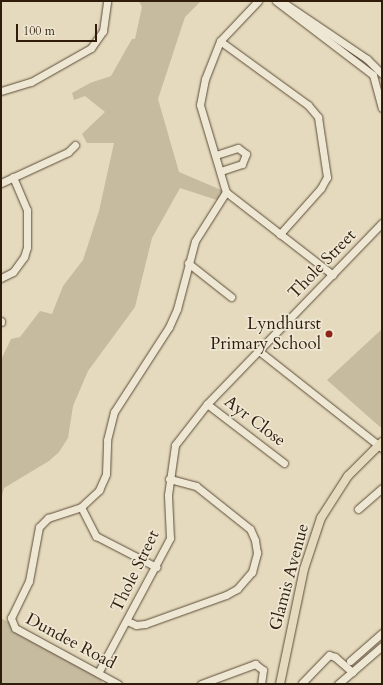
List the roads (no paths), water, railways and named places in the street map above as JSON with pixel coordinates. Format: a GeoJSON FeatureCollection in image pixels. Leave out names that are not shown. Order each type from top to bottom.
{"type":"FeatureCollection","features":[{"type":"Feature","properties":{"kind":"main road","name":"Glamis Avenue"},"geometry":{"type":"LineString","coordinates":[[280,684],[295,608],[315,532],[330,501],[342,484],[381,446]]}},
{"type":"Feature","properties":{"kind":"street"},"geometry":{"type":"LineString","coordinates":[[1,91],[31,82],[91,48],[103,31],[107,1]]}},
{"type":"Feature","properties":{"kind":"street"},"geometry":{"type":"LineString","coordinates":[[258,1],[220,41],[211,59],[200,100],[226,192],[333,274]]}},
{"type":"Feature","properties":{"kind":"street"},"geometry":{"type":"LineString","coordinates":[[276,1],[373,76],[382,108]]}},
{"type":"Feature","properties":{"kind":"street"},"geometry":{"type":"LineString","coordinates":[[281,1],[367,59],[382,74]]}},
{"type":"Feature","properties":{"kind":"street"},"geometry":{"type":"LineString","coordinates":[[220,41],[308,105],[318,117],[327,177],[321,188],[280,234]]}},
{"type":"Feature","properties":{"kind":"street"},"geometry":{"type":"LineString","coordinates":[[1,183],[68,152],[74,145]]}},
{"type":"Feature","properties":{"kind":"street"},"geometry":{"type":"LineString","coordinates":[[216,155],[238,148],[246,154],[246,159],[242,164],[221,172]]}},
{"type":"Feature","properties":{"kind":"street"},"geometry":{"type":"LineString","coordinates":[[1,278],[12,272],[24,258],[27,247],[28,210],[13,177]]}},
{"type":"Feature","properties":{"kind":"street"},"geometry":{"type":"LineString","coordinates":[[156,567],[96,536],[81,507],[97,493],[104,480],[107,470],[107,440],[114,412],[169,327],[177,309],[188,264],[201,230],[226,192]]}},
{"type":"Feature","properties":{"kind":"street","name":"Thole Street"},"geometry":{"type":"LineString","coordinates":[[98,673],[156,567],[171,534],[169,479],[175,445],[207,404],[382,223]]}},
{"type":"Feature","properties":{"kind":"street"},"geometry":{"type":"LineString","coordinates":[[188,264],[231,297]]}},
{"type":"Feature","properties":{"kind":"street"},"geometry":{"type":"LineString","coordinates":[[259,351],[381,446]]}},
{"type":"Feature","properties":{"kind":"street","name":"Ayr Close"},"geometry":{"type":"LineString","coordinates":[[207,404],[284,463]]}},
{"type":"Feature","properties":{"kind":"street"},"geometry":{"type":"LineString","coordinates":[[127,621],[136,625],[145,624],[226,595],[237,589],[252,572],[256,553],[255,540],[250,529],[196,486],[169,479]]}},
{"type":"Feature","properties":{"kind":"street"},"geometry":{"type":"LineString","coordinates":[[358,510],[382,488]]}},
{"type":"Feature","properties":{"kind":"street","name":"Dundee Road"},"geometry":{"type":"LineString","coordinates":[[81,507],[48,518],[38,527],[28,581],[12,615],[11,623],[15,628],[118,684]]}},
{"type":"Feature","properties":{"kind":"street"},"geometry":{"type":"LineString","coordinates":[[350,661],[382,633]]}},
{"type":"Feature","properties":{"kind":"street"},"geometry":{"type":"LineString","coordinates":[[338,684],[382,646]]}},
{"type":"Feature","properties":{"kind":"street"},"geometry":{"type":"LineString","coordinates":[[302,682],[329,655],[336,657],[352,672]]}},
{"type":"Feature","properties":{"kind":"street"},"geometry":{"type":"LineString","coordinates":[[201,684],[255,664],[263,670],[261,684]]}},
{"type":"Feature","properties":{"kind":"place","name":"Lyndhurst Primary School"},"geometry":{"type":"Point","coordinates":[329,334]}}]}
